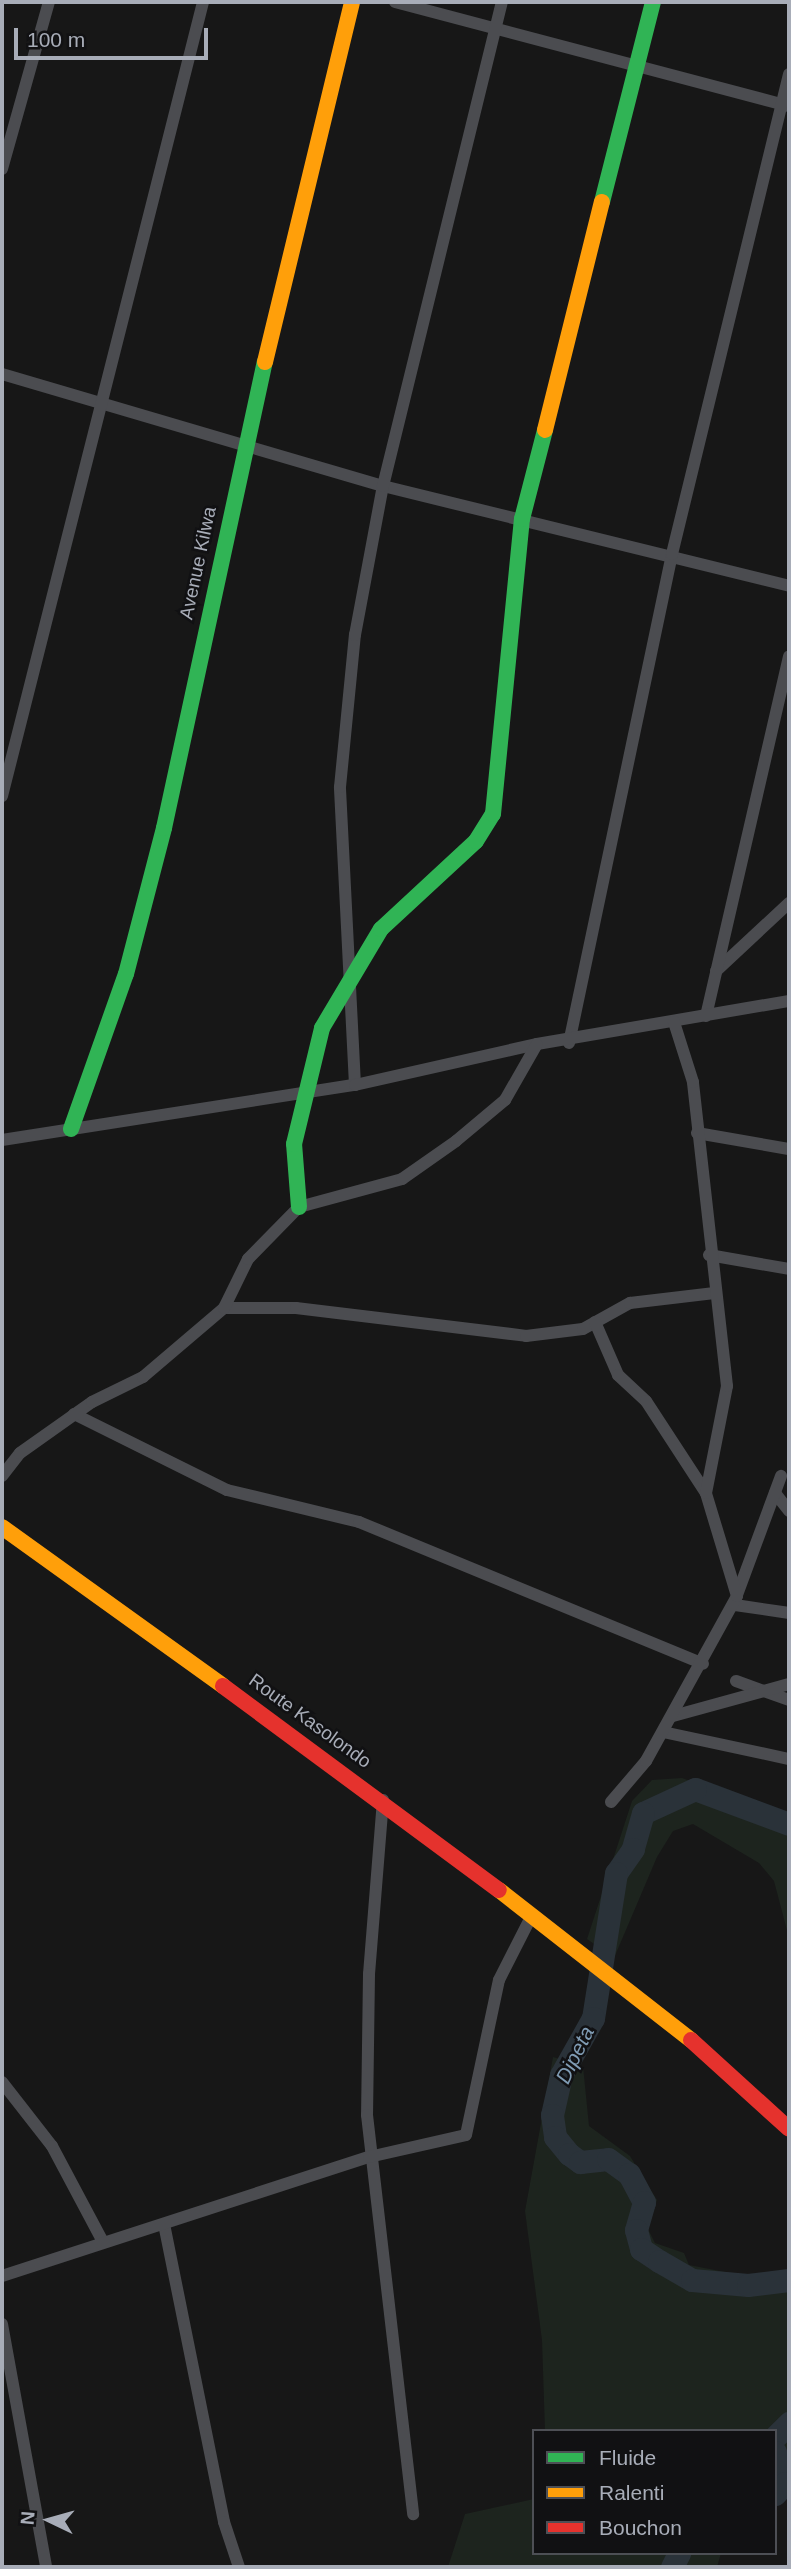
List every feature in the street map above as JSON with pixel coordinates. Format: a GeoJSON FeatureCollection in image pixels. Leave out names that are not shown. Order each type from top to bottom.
{"type":"FeatureCollection","features":[{"type":"Feature","properties":{"kind":"street"},"geometry":{"type":"LineString","coordinates":[[2,169],[49,2]]}},
{"type":"Feature","properties":{"kind":"street"},"geometry":{"type":"LineString","coordinates":[[2,796],[104,402],[203,2]]}},
{"type":"Feature","properties":{"kind":"street","name":"Avenue Kilwa"},"geometry":{"type":"LineString","coordinates":[[71,1129],[126,974],[161,839],[244,447],[352,2]]}},
{"type":"Feature","properties":{"kind":"street"},"geometry":{"type":"LineString","coordinates":[[395,2],[786,105]]}},
{"type":"Feature","properties":{"kind":"street"},"geometry":{"type":"LineString","coordinates":[[355,1085],[340,787],[355,635],[383,486],[498,29],[502,2]]}},
{"type":"Feature","properties":{"kind":"street"},"geometry":{"type":"LineString","coordinates":[[299,1208],[292,1164],[306,1092],[323,1028],[349,975],[381,929],[476,841],[493,814],[522,519],[653,2]]}},
{"type":"Feature","properties":{"kind":"street"},"geometry":{"type":"LineString","coordinates":[[569,1043],[672,555],[786,105],[789,74]]}},
{"type":"Feature","properties":{"kind":"street"},"geometry":{"type":"LineString","coordinates":[[2,374],[383,486],[672,555],[789,586]]}},
{"type":"Feature","properties":{"kind":"street"},"geometry":{"type":"LineString","coordinates":[[706,1016],[789,656]]}},
{"type":"Feature","properties":{"kind":"street"},"geometry":{"type":"LineString","coordinates":[[716,972],[789,903]]}},
{"type":"Feature","properties":{"kind":"street"},"geometry":{"type":"LineString","coordinates":[[2,1139],[355,1085],[537,1044],[569,1043],[789,1001]]}},
{"type":"Feature","properties":{"kind":"street"},"geometry":{"type":"LineString","coordinates":[[674,1022],[693,1082],[709,1255],[727,1386],[706,1493]]}},
{"type":"Feature","properties":{"kind":"street"},"geometry":{"type":"LineString","coordinates":[[2,1476],[20,1453],[74,1414],[143,1377],[224,1308],[248,1259],[299,1208],[402,1179],[456,1142],[505,1100],[537,1044]]}},
{"type":"Feature","properties":{"kind":"street"},"geometry":{"type":"LineString","coordinates":[[697,1133],[789,1149]]}},
{"type":"Feature","properties":{"kind":"street"},"geometry":{"type":"LineString","coordinates":[[709,1255],[789,1269]]}},
{"type":"Feature","properties":{"kind":"street"},"geometry":{"type":"LineString","coordinates":[[224,1308],[296,1308],[526,1336],[595,1322],[630,1303],[714,1293]]}},
{"type":"Feature","properties":{"kind":"street"},"geometry":{"type":"LineString","coordinates":[[595,1322],[618,1375],[646,1401],[706,1493],[736,1600]]}},
{"type":"Feature","properties":{"kind":"street"},"geometry":{"type":"LineString","coordinates":[[74,1414],[228,1490],[359,1522],[703,1664]]}},
{"type":"Feature","properties":{"kind":"street"},"geometry":{"type":"LineString","coordinates":[[611,1802],[663,1732],[703,1664],[736,1600],[781,1476]]}},
{"type":"Feature","properties":{"kind":"street"},"geometry":{"type":"LineString","coordinates":[[775,1493],[789,1511]]}},
{"type":"Feature","properties":{"kind":"street","name":"Route Kasolondo"},"geometry":{"type":"LineString","coordinates":[[2,1527],[383,1800],[618,1983],[789,2129]]}},
{"type":"Feature","properties":{"kind":"street"},"geometry":{"type":"LineString","coordinates":[[736,1600],[789,1613]]}},
{"type":"Feature","properties":{"kind":"street"},"geometry":{"type":"LineString","coordinates":[[736,1681],[789,1700]]}},
{"type":"Feature","properties":{"kind":"street"},"geometry":{"type":"LineString","coordinates":[[673,1716],[768,1692],[789,1684]]}},
{"type":"Feature","properties":{"kind":"street"},"geometry":{"type":"LineString","coordinates":[[663,1732],[789,1759]]}},
{"type":"Feature","properties":{"kind":"street"},"geometry":{"type":"LineString","coordinates":[[383,1800],[369,1975],[369,2157],[413,2514]]}},
{"type":"Feature","properties":{"kind":"street"},"geometry":{"type":"LineString","coordinates":[[2,2276],[369,2157],[466,2135],[499,1980],[531,1917]]}},
{"type":"Feature","properties":{"kind":"street"},"geometry":{"type":"LineString","coordinates":[[2,2082],[52,2146],[103,2242]]}},
{"type":"Feature","properties":{"kind":"street"},"geometry":{"type":"LineString","coordinates":[[164,2224],[224,2522],[239,2567]]}},
{"type":"Feature","properties":{"kind":"street"},"geometry":{"type":"LineString","coordinates":[[2,2324],[46,2567]]}},
{"type":"Feature","properties":{"kind":"shaded area"},"geometry":{"type":"Polygon","coordinates":[[[682,1778],[789,1817],[789,1938],[774,1881],[759,1863],[693,1824],[673,1831],[657,1857],[614,1958],[587,1939],[632,1801],[652,1780],[682,1778]]]}},
{"type":"Feature","properties":{"kind":"shaded area"},"geometry":{"type":"Polygon","coordinates":[[[553,2057],[583,2066],[589,2126],[630,2156],[657,2200],[648,2229],[655,2243],[684,2253],[689,2265],[761,2279],[789,2271],[789,2483],[782,2502],[777,2503],[777,2429],[545,2429],[542,2340],[525,2211],[553,2057]]]}},
{"type":"Feature","properties":{"kind":"shaded area"},"geometry":{"type":"Polygon","coordinates":[[[532,2499],[532,2555],[720,2555],[717,2567],[448,2567],[465,2514],[532,2499]]]}},
{"type":"Feature","properties":{"kind":"waterway","name":"Dipeta"},"geometry":{"type":"LineString","coordinates":[[789,1824],[695,1789],[643,1813],[633,1849],[616,1873],[593,2018],[561,2075],[552,2115],[555,2137],[569,2154],[580,2162],[608,2159],[629,2174],[644,2202],[636,2230],[641,2249],[692,2280],[748,2285],[789,2280]]}},
{"type":"Feature","properties":{"kind":"waterway","name":"Dipeta"},"geometry":{"type":"LineString","coordinates":[[777,2435],[789,2423]]}},
{"type":"Feature","properties":{"kind":"waterway","name":"Dipeta"},"geometry":{"type":"LineString","coordinates":[[777,2458],[785,2483],[777,2492]]}},
{"type":"Feature","properties":{"kind":"waterway","name":"Dipeta"},"geometry":{"type":"LineString","coordinates":[[672,2567],[678,2555]]}},
{"type":"Feature","properties":{"kind":"traffic: fast"},"geometry":{"type":"LineString","coordinates":[[602,202],[653,2]]}},
{"type":"Feature","properties":{"kind":"traffic: fast"},"geometry":{"type":"LineString","coordinates":[[71,1129],[126,974],[164,828],[265,362]]}},
{"type":"Feature","properties":{"kind":"traffic: fast"},"geometry":{"type":"LineString","coordinates":[[299,1207],[294,1144],[322,1028],[381,929],[476,841],[493,814],[522,519],[545,430]]}},
{"type":"Feature","properties":{"kind":"traffic: slow"},"geometry":{"type":"LineString","coordinates":[[265,362],[352,2]]}},
{"type":"Feature","properties":{"kind":"traffic: slow"},"geometry":{"type":"LineString","coordinates":[[545,430],[602,202]]}},
{"type":"Feature","properties":{"kind":"traffic: slow"},"geometry":{"type":"LineString","coordinates":[[2,1527],[223,1686]]}},
{"type":"Feature","properties":{"kind":"traffic: slow"},"geometry":{"type":"LineString","coordinates":[[499,1890],[691,2040]]}},
{"type":"Feature","properties":{"kind":"traffic: jam"},"geometry":{"type":"LineString","coordinates":[[223,1686],[499,1890]]}},
{"type":"Feature","properties":{"kind":"traffic: jam"},"geometry":{"type":"LineString","coordinates":[[691,2040],[789,2129]]}}]}
